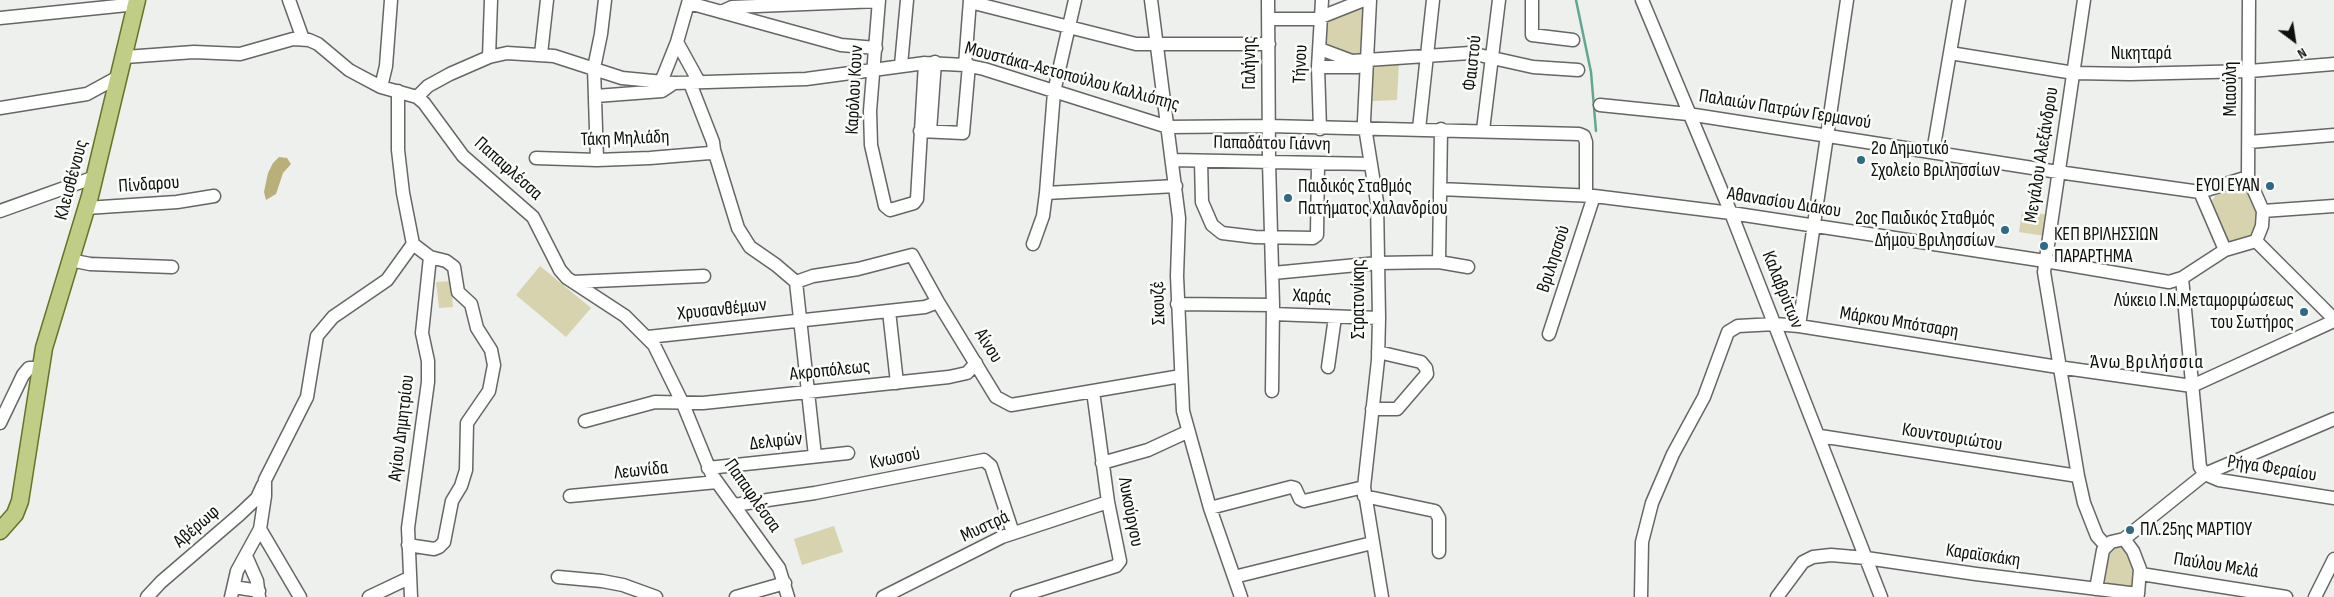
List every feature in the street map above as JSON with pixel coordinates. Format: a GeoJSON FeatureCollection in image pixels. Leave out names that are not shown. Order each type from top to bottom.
{"type":"FeatureCollection","features":[{"type":"Feature","properties":{"kind":"main road","name":"Κλεισθένους"},"geometry":{"type":"LineString","coordinates":[[0,530],[10,521],[20,501],[44,348],[95,177],[137,2]]}},
{"type":"Feature","properties":{"kind":"street"},"geometry":{"type":"LineString","coordinates":[[289,0],[303,39]]}},
{"type":"Feature","properties":{"kind":"street"},"geometry":{"type":"LineString","coordinates":[[381,87],[386,66],[391,0]]}},
{"type":"Feature","properties":{"kind":"street"},"geometry":{"type":"LineString","coordinates":[[489,57],[491,0]]}},
{"type":"Feature","properties":{"kind":"street"},"geometry":{"type":"LineString","coordinates":[[542,54],[547,0]]}},
{"type":"Feature","properties":{"kind":"street"},"geometry":{"type":"LineString","coordinates":[[598,160],[594,68],[602,34],[605,0]]}},
{"type":"Feature","properties":{"kind":"street"},"geometry":{"type":"LineString","coordinates":[[901,66],[907,0]]}},
{"type":"Feature","properties":{"kind":"street"},"geometry":{"type":"LineString","coordinates":[[1033,244],[1043,216],[1054,92],[1075,0]]}},
{"type":"Feature","properties":{"kind":"street","name":"Σκουζέ"},"geometry":{"type":"LineString","coordinates":[[1151,0],[1176,186],[1179,232],[1177,304],[1183,411],[1187,432],[1210,508],[1241,597]]}},
{"type":"Feature","properties":{"kind":"street","name":"Γαλήνης"},"geometry":{"type":"LineString","coordinates":[[1268,0],[1269,162],[1273,310]]}},
{"type":"Feature","properties":{"kind":"street","name":"Τήνου"},"geometry":{"type":"LineString","coordinates":[[1320,129],[1318,67],[1322,0]]}},
{"type":"Feature","properties":{"kind":"street"},"geometry":{"type":"LineString","coordinates":[[1269,19],[1316,19],[1364,0]]}},
{"type":"Feature","properties":{"kind":"street","name":"Στρατονίκης"},"geometry":{"type":"LineString","coordinates":[[1370,0],[1364,129],[1376,202],[1379,318],[1378,352],[1364,492],[1382,597]]}},
{"type":"Feature","properties":{"kind":"street"},"geometry":{"type":"LineString","coordinates":[[1419,129],[1433,0]]}},
{"type":"Feature","properties":{"kind":"street","name":"Φαιστού"},"geometry":{"type":"LineString","coordinates":[[1483,130],[1499,0]]}},
{"type":"Feature","properties":{"kind":"street"},"geometry":{"type":"LineString","coordinates":[[1532,0],[1532,35],[1573,40]]}},
{"type":"Feature","properties":{"kind":"street","name":"Καλαβρύτων"},"geometry":{"type":"LineString","coordinates":[[1642,0],[1688,114],[1731,213],[1820,436],[1881,597]]}},
{"type":"Feature","properties":{"kind":"street"},"geometry":{"type":"LineString","coordinates":[[1799,326],[1812,227],[1847,0]]}},
{"type":"Feature","properties":{"kind":"street"},"geometry":{"type":"LineString","coordinates":[[1933,152],[1959,0]]}},
{"type":"Feature","properties":{"kind":"street","name":"Μεγάλου Αλεξάνδρου"},"geometry":{"type":"LineString","coordinates":[[2084,0],[2045,261],[2045,282],[2058,368],[2078,476],[2093,526],[2097,536],[2106,546]]}},
{"type":"Feature","properties":{"kind":"street","name":"Μιαούλη"},"geometry":{"type":"LineString","coordinates":[[2248,177],[2249,0]]}},
{"type":"Feature","properties":{"kind":"street"},"geometry":{"type":"LineString","coordinates":[[661,82],[694,2],[728,6],[879,1]]}},
{"type":"Feature","properties":{"kind":"street","name":"Καρόλου Κουν"},"geometry":{"type":"LineString","coordinates":[[879,1],[870,111],[871,144],[880,186],[888,209],[892,210],[914,203],[917,199],[925,131]]}},
{"type":"Feature","properties":{"kind":"street"},"geometry":{"type":"LineString","coordinates":[[930,62],[925,131],[963,133],[970,1],[1136,44],[1269,44]]}},
{"type":"Feature","properties":{"kind":"street"},"geometry":{"type":"LineString","coordinates":[[0,16],[137,2]]}},
{"type":"Feature","properties":{"kind":"street"},"geometry":{"type":"LineString","coordinates":[[728,6],[841,45],[876,48]]}},
{"type":"Feature","properties":{"kind":"street"},"geometry":{"type":"LineString","coordinates":[[125,57],[194,52],[240,54],[284,41],[303,39],[318,44],[349,70],[381,87],[417,97]]}},
{"type":"Feature","properties":{"kind":"street"},"geometry":{"type":"LineString","coordinates":[[676,42],[695,83],[733,216],[744,240],[758,254],[776,265],[796,282],[815,456]]}},
{"type":"Feature","properties":{"kind":"street"},"geometry":{"type":"LineString","coordinates":[[1320,49],[1349,61],[1466,53],[1533,67],[1578,70]]}},
{"type":"Feature","properties":{"kind":"street","name":"Μουστάκα-Αετοπούλου Καλλιόπης"},"geometry":{"type":"LineString","coordinates":[[417,97],[428,86],[450,74],[489,57],[507,53],[542,54],[564,58],[622,78],[674,83],[806,79],[930,62],[967,65],[1168,127],[1269,126],[1320,129],[1483,130],[1582,134],[1586,142],[1590,196]]}},
{"type":"Feature","properties":{"kind":"street","name":"Νικηταρά"},"geometry":{"type":"LineString","coordinates":[[1950,53],[2074,72],[2130,74],[2250,71],[2334,64]]}},
{"type":"Feature","properties":{"kind":"street"},"geometry":{"type":"LineString","coordinates":[[1318,67],[1356,68],[1368,60]]}},
{"type":"Feature","properties":{"kind":"street"},"geometry":{"type":"LineString","coordinates":[[0,108],[87,94],[120,76]]}},
{"type":"Feature","properties":{"kind":"street"},"geometry":{"type":"LineString","coordinates":[[596,96],[662,91],[674,83]]}},
{"type":"Feature","properties":{"kind":"street"},"geometry":{"type":"LineString","coordinates":[[398,92],[399,170],[413,244],[430,257],[446,261],[454,267],[458,292],[472,304],[477,328],[491,350],[494,365],[488,391],[467,423],[466,470],[461,486],[452,502],[444,542],[440,547],[434,549],[408,546]]}},
{"type":"Feature","properties":{"kind":"street","name":"Παπαφλέσσα"},"geometry":{"type":"LineString","coordinates":[[417,97],[430,110],[458,150],[473,166],[512,197],[533,217],[560,270],[574,282],[611,306],[648,337],[659,354],[683,404],[708,468],[779,568],[788,597]]}},
{"type":"Feature","properties":{"kind":"street","name":"Παλαιών Πατρών Γερμανού"},"geometry":{"type":"LineString","coordinates":[[1600,105],[1688,114],[2058,172],[2200,192]]}},
{"type":"Feature","properties":{"kind":"street"},"geometry":{"type":"LineString","coordinates":[[1439,262],[1441,130]]}},
{"type":"Feature","properties":{"kind":"street"},"geometry":{"type":"LineString","coordinates":[[2249,142],[2334,135]]}},
{"type":"Feature","properties":{"kind":"street","name":"Τάκη Μηλιάδη"},"geometry":{"type":"LineString","coordinates":[[536,158],[598,160],[706,154],[714,150]]}},
{"type":"Feature","properties":{"kind":"street","name":"Παπαδάτου Γιάννη"},"geometry":{"type":"LineString","coordinates":[[1173,160],[1371,164]]}},
{"type":"Feature","properties":{"kind":"street"},"geometry":{"type":"LineString","coordinates":[[1201,161],[1202,202],[1208,219],[1215,229],[1234,236],[1313,238],[1317,235],[1318,163]]}},
{"type":"Feature","properties":{"kind":"street"},"geometry":{"type":"LineString","coordinates":[[0,211],[95,177]]}},
{"type":"Feature","properties":{"kind":"street"},"geometry":{"type":"LineString","coordinates":[[2192,386],[2334,320],[2256,240],[2262,226],[2263,211],[2248,177],[2200,192],[2225,250]]}},
{"type":"Feature","properties":{"kind":"street"},"geometry":{"type":"LineString","coordinates":[[1046,193],[1176,186]]}},
{"type":"Feature","properties":{"kind":"street","name":"Αθανασίου Διάκου"},"geometry":{"type":"LineString","coordinates":[[1440,189],[1590,196],[1731,213],[1812,227],[2045,261],[2162,282],[2182,278],[2225,250],[2256,240]]}},
{"type":"Feature","properties":{"kind":"street","name":"Πίνδαρου"},"geometry":{"type":"LineString","coordinates":[[86,208],[177,202],[214,196]]}},
{"type":"Feature","properties":{"kind":"street","name":"Βριλησσού"},"geometry":{"type":"LineString","coordinates":[[1549,334],[1590,196]]}},
{"type":"Feature","properties":{"kind":"street"},"geometry":{"type":"LineString","coordinates":[[2263,211],[2334,206]]}},
{"type":"Feature","properties":{"kind":"street","name":"Αβέρωφ"},"geometry":{"type":"LineString","coordinates":[[147,597],[160,582],[204,547],[257,498],[306,396],[313,370],[314,348],[317,336],[333,317],[387,280],[413,244]]}},
{"type":"Feature","properties":{"kind":"street","name":"Αίνου"},"geometry":{"type":"LineString","coordinates":[[796,282],[813,276],[858,269],[912,255],[938,302],[996,397],[1011,405],[1181,376]]}},
{"type":"Feature","properties":{"kind":"street","name":"Αγίου Δημητρίου"},"geometry":{"type":"LineString","coordinates":[[411,597],[408,546],[414,474],[428,382],[428,361],[422,333],[430,257]]}},
{"type":"Feature","properties":{"kind":"street"},"geometry":{"type":"LineString","coordinates":[[70,260],[90,264],[172,267]]}},
{"type":"Feature","properties":{"kind":"street"},"geometry":{"type":"LineString","coordinates":[[1273,273],[1378,262],[1439,262],[1468,268]]}},
{"type":"Feature","properties":{"kind":"street"},"geometry":{"type":"LineString","coordinates":[[574,282],[704,276]]}},
{"type":"Feature","properties":{"kind":"street"},"geometry":{"type":"LineString","coordinates":[[2182,278],[2200,467],[2206,474]]}},
{"type":"Feature","properties":{"kind":"street","name":"Χρυσανθέμων"},"geometry":{"type":"LineString","coordinates":[[648,337],[925,307],[938,302]]}},
{"type":"Feature","properties":{"kind":"street","name":"Χαράς"},"geometry":{"type":"LineString","coordinates":[[1177,304],[1273,310],[1335,317],[1379,318]]}},
{"type":"Feature","properties":{"kind":"street"},"geometry":{"type":"LineString","coordinates":[[1272,391],[1273,310]]}},
{"type":"Feature","properties":{"kind":"street"},"geometry":{"type":"LineString","coordinates":[[890,311],[897,383]]}},
{"type":"Feature","properties":{"kind":"street"},"geometry":{"type":"LineString","coordinates":[[1328,367],[1335,317]]}},
{"type":"Feature","properties":{"kind":"street","name":"Μάρκου Μπότσαρη"},"geometry":{"type":"LineString","coordinates":[[1641,597],[1642,542],[1652,503],[1673,454],[1704,397],[1728,332],[1741,325],[1775,324],[1799,326],[2058,368],[2192,386]]}},
{"type":"Feature","properties":{"kind":"street"},"geometry":{"type":"LineString","coordinates":[[1372,409],[1397,408],[1427,374],[1426,368],[1421,362],[1378,352]]}},
{"type":"Feature","properties":{"kind":"street","name":"Ακροπόλεως"},"geometry":{"type":"LineString","coordinates":[[585,422],[648,403],[683,404],[897,383],[962,374],[976,363]]}},
{"type":"Feature","properties":{"kind":"street"},"geometry":{"type":"LineString","coordinates":[[0,423],[22,375],[29,368],[40,368]]}},
{"type":"Feature","properties":{"kind":"street","name":"Λυκούργου"},"geometry":{"type":"LineString","coordinates":[[1018,597],[1118,564],[1120,558],[1108,502],[1093,391]]}},
{"type":"Feature","properties":{"kind":"street"},"geometry":{"type":"LineString","coordinates":[[2096,589],[2101,556],[2106,546],[2114,541],[2124,540],[2206,474],[2334,419]]}},
{"type":"Feature","properties":{"kind":"street"},"geometry":{"type":"LineString","coordinates":[[1102,463],[1148,450],[1187,432]]}},
{"type":"Feature","properties":{"kind":"street","name":"Κουντουριώτου"},"geometry":{"type":"LineString","coordinates":[[1820,436],[2078,476]]}},
{"type":"Feature","properties":{"kind":"street","name":"Δελφών"},"geometry":{"type":"LineString","coordinates":[[708,468],[848,453]]}},
{"type":"Feature","properties":{"kind":"street","name":"Κνωσού"},"geometry":{"type":"LineString","coordinates":[[734,505],[864,484],[984,460],[991,466],[1013,532]]}},
{"type":"Feature","properties":{"kind":"street","name":"Ρήγα Φεραίου"},"geometry":{"type":"LineString","coordinates":[[2206,474],[2219,480],[2334,498]]}},
{"type":"Feature","properties":{"kind":"street"},"geometry":{"type":"LineString","coordinates":[[246,556],[257,580],[259,594],[232,592],[237,571],[260,529],[265,496],[265,480]]}},
{"type":"Feature","properties":{"kind":"street","name":"Λεωνίδα"},"geometry":{"type":"LineString","coordinates":[[570,496],[717,482]]}},
{"type":"Feature","properties":{"kind":"street"},"geometry":{"type":"LineString","coordinates":[[1210,508],[1291,487],[1295,488],[1300,499],[1304,501],[1364,492],[1435,511],[1439,518],[1439,552]]}},
{"type":"Feature","properties":{"kind":"street","name":"Μυστρά"},"geometry":{"type":"LineString","coordinates":[[883,597],[1013,532],[1108,502]]}},
{"type":"Feature","properties":{"kind":"street"},"geometry":{"type":"LineString","coordinates":[[260,529],[300,597]]}},
{"type":"Feature","properties":{"kind":"street"},"geometry":{"type":"LineString","coordinates":[[2124,540],[2133,551],[2141,574],[2138,595]]}},
{"type":"Feature","properties":{"kind":"street"},"geometry":{"type":"LineString","coordinates":[[1234,577],[1306,561],[1372,543]]}},
{"type":"Feature","properties":{"kind":"street","name":"Καραϊσκάκη"},"geometry":{"type":"LineString","coordinates":[[1777,597],[1798,568],[1813,557],[1831,555],[1866,558],[2138,595]]}},
{"type":"Feature","properties":{"kind":"street"},"geometry":{"type":"LineString","coordinates":[[2315,597],[2334,559]]}},
{"type":"Feature","properties":{"kind":"street","name":"Παύλου Μελά"},"geometry":{"type":"LineString","coordinates":[[2141,574],[2286,597]]}},
{"type":"Feature","properties":{"kind":"street"},"geometry":{"type":"LineString","coordinates":[[558,577],[609,582],[656,597]]}},
{"type":"Feature","properties":{"kind":"street"},"geometry":{"type":"LineString","coordinates":[[369,597],[409,578]]}},
{"type":"Feature","properties":{"kind":"street"},"geometry":{"type":"LineString","coordinates":[[736,597],[785,583]]}},
{"type":"Feature","properties":{"kind":"shaded area"},"geometry":{"type":"Polygon","coordinates":[[[1363,6],[1361,57],[1324,48],[1325,20],[1363,6]]]}},
{"type":"Feature","properties":{"kind":"shaded area"},"geometry":{"type":"Polygon","coordinates":[[[1373,62],[1399,62],[1397,100],[1372,101],[1373,62]]]}},
{"type":"Feature","properties":{"kind":"shaded area"},"geometry":{"type":"Polygon","coordinates":[[[279,157],[287,158],[291,164],[283,173],[276,194],[266,200],[264,192],[268,173],[273,163],[279,157]]]}},
{"type":"Feature","properties":{"kind":"shaded area"},"geometry":{"type":"Polygon","coordinates":[[[2237,187],[2249,191],[2260,219],[2252,235],[2227,243],[2213,211],[2212,201],[2217,193],[2237,187]]]}},
{"type":"Feature","properties":{"kind":"shaded area"},"geometry":{"type":"Polygon","coordinates":[[[2022,211],[2049,215],[2045,236],[2019,232],[2022,211]]]}},
{"type":"Feature","properties":{"kind":"shaded area"},"geometry":{"type":"Polygon","coordinates":[[[540,266],[591,308],[566,337],[516,295],[540,266]]]}},
{"type":"Feature","properties":{"kind":"shaded area"},"geometry":{"type":"Polygon","coordinates":[[[451,281],[453,307],[439,308],[436,282],[451,281]]]}},
{"type":"Feature","properties":{"kind":"shaded area"},"geometry":{"type":"Polygon","coordinates":[[[834,526],[843,552],[802,565],[794,539],[834,526]]]}},
{"type":"Feature","properties":{"kind":"shaded area"},"geometry":{"type":"Polygon","coordinates":[[[2120,546],[2124,548],[2136,568],[2135,588],[2109,586],[2103,578],[2107,557],[2114,548],[2120,546]]]}},
{"type":"Feature","properties":{"kind":"waterway"},"geometry":{"type":"LineString","coordinates":[[1576,0],[1591,72],[1596,131]]}},
{"type":"Feature","properties":{"kind":"place","name":"2ο Δημοτικό Σχολείο Βριλησσίων"},"geometry":{"type":"Point","coordinates":[1861,160]}},
{"type":"Feature","properties":{"kind":"place","name":"ΕΥΟΙ ΕΥΑΝ"},"geometry":{"type":"Point","coordinates":[2270,186]}},
{"type":"Feature","properties":{"kind":"place","name":"Παιδικός Σταθμός Πατήματος Χαλανδρίου"},"geometry":{"type":"Point","coordinates":[1288,198]}},
{"type":"Feature","properties":{"kind":"place","name":"2ος Παιδικός Σταθμός Δήμου Βριλησσίων"},"geometry":{"type":"Point","coordinates":[2005,230]}},
{"type":"Feature","properties":{"kind":"place","name":"ΚΕΠ ΒΡΙΛΗΣΣΙΩΝ ΠΑΡΑΡΤΗΜΑ"},"geometry":{"type":"Point","coordinates":[2044,246]}},
{"type":"Feature","properties":{"kind":"place","name":"Λύκειο Ι.Ν.Μεταμορφώσεως του Σωτήρος"},"geometry":{"type":"Point","coordinates":[2304,312]}},
{"type":"Feature","properties":{"kind":"place","name":"ΠΛ.25ης ΜΑΡΤΙΟΥ"},"geometry":{"type":"Point","coordinates":[2130,530]}},
{"type":"Feature","properties":{"kind":"district","name":"Άνω Βριλήσσια"},"geometry":{"type":"Point","coordinates":[2147,363]}}]}
